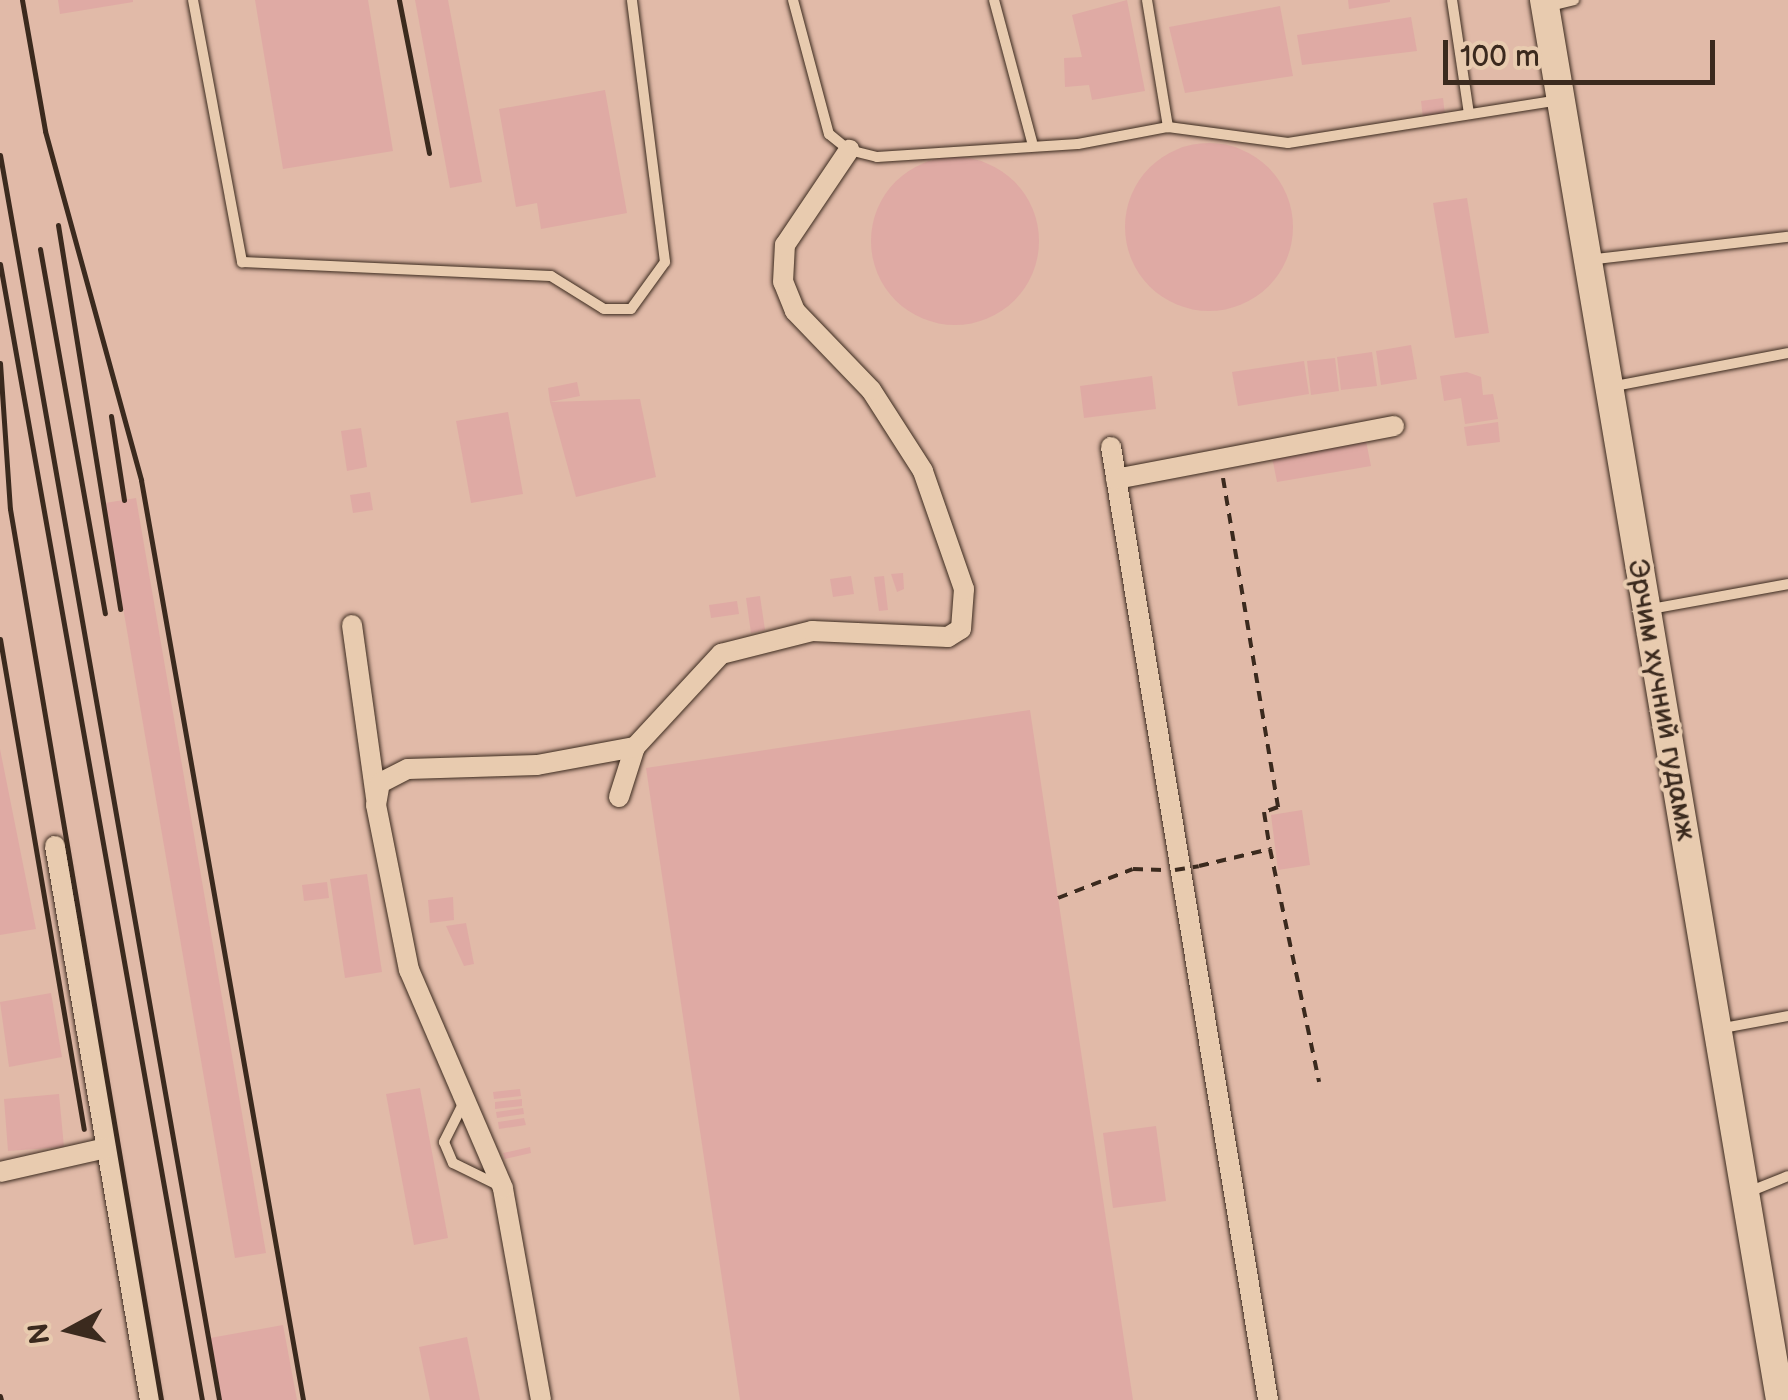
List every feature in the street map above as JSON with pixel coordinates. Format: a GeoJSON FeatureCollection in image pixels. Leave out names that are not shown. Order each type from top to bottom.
{"type":"FeatureCollection","features":[{"type":"Feature","properties":{"kind":"main road","name":"Эрчим хүчний гудамж"},"geometry":{"type":"LineString","coordinates":[[1544,3],[1780,1400]]}},
{"type":"Feature","properties":{"kind":"street"},"geometry":{"type":"LineString","coordinates":[[619,797],[635,747],[720,654],[812,631],[948,637],[962,629],[964,589],[924,472],[872,390],[795,310],[783,282],[784,245],[849,150]]}},
{"type":"Feature","properties":{"kind":"street"},"geometry":{"type":"LineString","coordinates":[[1116,479],[1394,426]]}},
{"type":"Feature","properties":{"kind":"street"},"geometry":{"type":"LineString","coordinates":[[1110,448],[1268,1400]]}},
{"type":"Feature","properties":{"kind":"street"},"geometry":{"type":"LineString","coordinates":[[352,625],[376,805],[409,970],[503,1188],[541,1400]]}},
{"type":"Feature","properties":{"kind":"street"},"geometry":{"type":"LineString","coordinates":[[376,805],[380,783],[408,769],[536,765],[635,747]]}},
{"type":"Feature","properties":{"kind":"street"},"geometry":{"type":"LineString","coordinates":[[55,846],[150,1400]]}},
{"type":"Feature","properties":{"kind":"street"},"geometry":{"type":"LineString","coordinates":[[0,1172],[106,1148]]}},
{"type":"Feature","properties":{"kind":"lane"},"geometry":{"type":"LineString","coordinates":[[193,0],[242,262],[552,276],[604,309],[631,309],[665,262],[632,0]]}},
{"type":"Feature","properties":{"kind":"lane"},"geometry":{"type":"LineString","coordinates":[[793,0],[828,134],[849,150],[877,157],[1032,142],[1078,144],[1168,127],[1288,142],[1561,100]]}},
{"type":"Feature","properties":{"kind":"lane"},"geometry":{"type":"LineString","coordinates":[[994,0],[1032,142]]}},
{"type":"Feature","properties":{"kind":"lane"},"geometry":{"type":"LineString","coordinates":[[1148,0],[1168,127]]}},
{"type":"Feature","properties":{"kind":"lane"},"geometry":{"type":"LineString","coordinates":[[1452,0],[1469,114]]}},
{"type":"Feature","properties":{"kind":"lane"},"geometry":{"type":"LineString","coordinates":[[1544,3],[1574,0]]}},
{"type":"Feature","properties":{"kind":"lane"},"geometry":{"type":"LineString","coordinates":[[1587,260],[1788,237]]}},
{"type":"Feature","properties":{"kind":"lane"},"geometry":{"type":"LineString","coordinates":[[1609,387],[1788,353]]}},
{"type":"Feature","properties":{"kind":"lane"},"geometry":{"type":"LineString","coordinates":[[1646,610],[1788,584]]}},
{"type":"Feature","properties":{"kind":"lane"},"geometry":{"type":"LineString","coordinates":[[1717,1029],[1788,1016]]}},
{"type":"Feature","properties":{"kind":"lane"},"geometry":{"type":"LineString","coordinates":[[465,1100],[444,1142],[453,1163],[503,1188]]}},
{"type":"Feature","properties":{"kind":"lane"},"geometry":{"type":"LineString","coordinates":[[1745,1194],[1788,1176]]}},
{"type":"Feature","properties":{"kind":"path"},"geometry":{"type":"LineString","coordinates":[[1220,459],[1278,808],[1264,812],[1319,1082]]}},
{"type":"Feature","properties":{"kind":"path"},"geometry":{"type":"LineString","coordinates":[[1058,898],[1133,869],[1175,870],[1270,849]]}},
{"type":"Feature","properties":{"kind":"shaded area"},"geometry":{"type":"Polygon","coordinates":[[[0,0],[1788,0],[1788,1400],[0,1400],[0,0]]]}},
{"type":"Feature","properties":{"kind":"building"},"geometry":{"type":"Polygon","coordinates":[[[58,0],[133,0],[133,2],[60,14],[58,0]]]}},
{"type":"Feature","properties":{"kind":"building"},"geometry":{"type":"Polygon","coordinates":[[[255,0],[368,0],[393,151],[283,169],[255,0]]]}},
{"type":"Feature","properties":{"kind":"building"},"geometry":{"type":"Polygon","coordinates":[[[415,0],[448,0],[482,182],[450,188],[415,0]]]}},
{"type":"Feature","properties":{"kind":"building"},"geometry":{"type":"Polygon","coordinates":[[[1127,0],[1145,91],[1092,100],[1089,85],[1065,87],[1064,58],[1082,57],[1072,15],[1127,0]]]}},
{"type":"Feature","properties":{"kind":"building"},"geometry":{"type":"Polygon","coordinates":[[[1348,0],[1390,0],[1390,2],[1349,9],[1348,0]]]}},
{"type":"Feature","properties":{"kind":"building"},"geometry":{"type":"Polygon","coordinates":[[[1280,6],[1293,76],[1185,93],[1169,27],[1280,6]]]}},
{"type":"Feature","properties":{"kind":"building"},"geometry":{"type":"Polygon","coordinates":[[[1411,17],[1417,51],[1302,65],[1297,35],[1411,17]]]}},
{"type":"Feature","properties":{"kind":"building"},"geometry":{"type":"Polygon","coordinates":[[[605,90],[627,213],[541,229],[537,203],[516,207],[499,109],[605,90]]]}},
{"type":"Feature","properties":{"kind":"building"},"geometry":{"type":"Polygon","coordinates":[[[1443,98],[1445,115],[1423,118],[1421,101],[1443,98]]]}},
{"type":"Feature","properties":{"kind":"building"},"geometry":{"type":"Polygon","coordinates":[[[1209,143],[1241,149],[1269,167],[1287,195],[1293,227],[1287,259],[1269,287],[1241,305],[1209,311],[1177,305],[1149,287],[1131,259],[1125,227],[1131,195],[1149,167],[1177,149],[1209,143]]]}},
{"type":"Feature","properties":{"kind":"building"},"geometry":{"type":"Polygon","coordinates":[[[955,157],[987,163],[1015,181],[1033,209],[1039,241],[1033,273],[1015,301],[987,319],[955,325],[923,319],[895,301],[877,273],[871,241],[877,209],[895,181],[923,163],[955,157]]]}},
{"type":"Feature","properties":{"kind":"building"},"geometry":{"type":"Polygon","coordinates":[[[1467,198],[1489,333],[1455,338],[1433,203],[1467,198]]]}},
{"type":"Feature","properties":{"kind":"building"},"geometry":{"type":"Polygon","coordinates":[[[1411,345],[1417,379],[1381,385],[1376,351],[1411,345]]]}},
{"type":"Feature","properties":{"kind":"building"},"geometry":{"type":"Polygon","coordinates":[[[1372,352],[1377,386],[1341,390],[1337,357],[1372,352]]]}},
{"type":"Feature","properties":{"kind":"building"},"geometry":{"type":"Polygon","coordinates":[[[1335,358],[1339,391],[1311,395],[1307,361],[1335,358]]]}},
{"type":"Feature","properties":{"kind":"building"},"geometry":{"type":"Polygon","coordinates":[[[1304,361],[1309,394],[1238,406],[1232,372],[1304,361]]]}},
{"type":"Feature","properties":{"kind":"building"},"geometry":{"type":"Polygon","coordinates":[[[1467,372],[1481,377],[1483,395],[1493,394],[1498,419],[1465,424],[1461,398],[1444,401],[1440,376],[1467,372]]]}},
{"type":"Feature","properties":{"kind":"building"},"geometry":{"type":"Polygon","coordinates":[[[1152,376],[1156,409],[1084,418],[1080,386],[1152,376]]]}},
{"type":"Feature","properties":{"kind":"building"},"geometry":{"type":"Polygon","coordinates":[[[577,382],[580,396],[550,402],[548,388],[577,382]]]}},
{"type":"Feature","properties":{"kind":"building"},"geometry":{"type":"Polygon","coordinates":[[[640,399],[656,477],[576,497],[550,402],[640,399]]]}},
{"type":"Feature","properties":{"kind":"building"},"geometry":{"type":"Polygon","coordinates":[[[508,412],[523,494],[471,503],[456,421],[508,412]]]}},
{"type":"Feature","properties":{"kind":"building"},"geometry":{"type":"Polygon","coordinates":[[[1498,422],[1500,442],[1467,446],[1464,427],[1498,422]]]}},
{"type":"Feature","properties":{"kind":"building"},"geometry":{"type":"Polygon","coordinates":[[[361,428],[367,467],[347,471],[341,431],[361,428]]]}},
{"type":"Feature","properties":{"kind":"building"},"geometry":{"type":"Polygon","coordinates":[[[1366,441],[1371,466],[1277,482],[1272,457],[1366,441]]]}},
{"type":"Feature","properties":{"kind":"building"},"geometry":{"type":"Polygon","coordinates":[[[370,492],[373,510],[353,513],[350,495],[370,492]]]}},
{"type":"Feature","properties":{"kind":"building"},"geometry":{"type":"Polygon","coordinates":[[[136,498],[266,1253],[235,1258],[105,503],[136,498]]]}},
{"type":"Feature","properties":{"kind":"building"},"geometry":{"type":"Polygon","coordinates":[[[903,573],[904,589],[897,592],[891,574],[903,573]]]}},
{"type":"Feature","properties":{"kind":"building"},"geometry":{"type":"Polygon","coordinates":[[[851,576],[854,594],[833,597],[830,579],[851,576]]]}},
{"type":"Feature","properties":{"kind":"building"},"geometry":{"type":"Polygon","coordinates":[[[884,576],[888,610],[879,611],[874,577],[884,576]]]}},
{"type":"Feature","properties":{"kind":"building"},"geometry":{"type":"Polygon","coordinates":[[[760,596],[765,630],[751,633],[746,598],[760,596]]]}},
{"type":"Feature","properties":{"kind":"building"},"geometry":{"type":"Polygon","coordinates":[[[737,601],[739,614],[711,618],[709,605],[737,601]]]}},
{"type":"Feature","properties":{"kind":"building"},"geometry":{"type":"Polygon","coordinates":[[[1030,710],[1133,1400],[740,1400],[646,768],[1030,710]]]}},
{"type":"Feature","properties":{"kind":"building"},"geometry":{"type":"Polygon","coordinates":[[[0,749],[36,929],[0,935],[0,749]]]}},
{"type":"Feature","properties":{"kind":"building"},"geometry":{"type":"Polygon","coordinates":[[[1302,810],[1310,865],[1278,870],[1271,815],[1302,810]]]}},
{"type":"Feature","properties":{"kind":"building"},"geometry":{"type":"Polygon","coordinates":[[[367,874],[382,972],[345,978],[330,879],[367,874]]]}},
{"type":"Feature","properties":{"kind":"building"},"geometry":{"type":"Polygon","coordinates":[[[327,882],[329,898],[304,901],[302,885],[327,882]]]}},
{"type":"Feature","properties":{"kind":"building"},"geometry":{"type":"Polygon","coordinates":[[[453,897],[454,920],[430,923],[428,900],[453,897]]]}},
{"type":"Feature","properties":{"kind":"building"},"geometry":{"type":"Polygon","coordinates":[[[466,923],[474,964],[464,966],[446,926],[466,923]]]}},
{"type":"Feature","properties":{"kind":"building"},"geometry":{"type":"Polygon","coordinates":[[[51,993],[62,1057],[9,1067],[0,1002],[51,993]]]}},
{"type":"Feature","properties":{"kind":"building"},"geometry":{"type":"Polygon","coordinates":[[[420,1088],[448,1238],[414,1245],[386,1094],[420,1088]]]}},
{"type":"Feature","properties":{"kind":"building"},"geometry":{"type":"Polygon","coordinates":[[[520,1089],[521,1096],[494,1099],[493,1092],[520,1089]]]}},
{"type":"Feature","properties":{"kind":"building"},"geometry":{"type":"Polygon","coordinates":[[[59,1094],[64,1147],[8,1151],[4,1099],[59,1094]]]}},
{"type":"Feature","properties":{"kind":"building"},"geometry":{"type":"Polygon","coordinates":[[[522,1099],[522,1106],[495,1109],[495,1102],[522,1099]]]}},
{"type":"Feature","properties":{"kind":"building"},"geometry":{"type":"Polygon","coordinates":[[[523,1108],[524,1114],[497,1118],[496,1112],[523,1108]]]}},
{"type":"Feature","properties":{"kind":"building"},"geometry":{"type":"Polygon","coordinates":[[[524,1118],[526,1125],[499,1129],[498,1122],[524,1118]]]}},
{"type":"Feature","properties":{"kind":"building"},"geometry":{"type":"Polygon","coordinates":[[[1156,1126],[1166,1201],[1113,1208],[1103,1133],[1156,1126]]]}},
{"type":"Feature","properties":{"kind":"building"},"geometry":{"type":"Polygon","coordinates":[[[530,1147],[531,1153],[505,1159],[503,1153],[530,1147]]]}},
{"type":"Feature","properties":{"kind":"building"},"geometry":{"type":"Polygon","coordinates":[[[283,1325],[297,1400],[220,1400],[210,1338],[283,1325]]]}},
{"type":"Feature","properties":{"kind":"building"},"geometry":{"type":"Polygon","coordinates":[[[467,1337],[480,1400],[430,1400],[419,1347],[467,1337]]]}},
{"type":"Feature","properties":{"kind":"railway"},"geometry":{"type":"LineString","coordinates":[[22,0],[45,131],[141,480],[303,1400]]}},
{"type":"Feature","properties":{"kind":"railway"},"geometry":{"type":"LineString","coordinates":[[399,0],[429,153]]}},
{"type":"Feature","properties":{"kind":"railway"},"geometry":{"type":"LineString","coordinates":[[0,155],[219,1400]]}},
{"type":"Feature","properties":{"kind":"railway"},"geometry":{"type":"LineString","coordinates":[[58,225],[120,609]]}},
{"type":"Feature","properties":{"kind":"railway"},"geometry":{"type":"LineString","coordinates":[[40,249],[105,613]]}},
{"type":"Feature","properties":{"kind":"railway"},"geometry":{"type":"LineString","coordinates":[[0,264],[202,1400]]}},
{"type":"Feature","properties":{"kind":"railway"},"geometry":{"type":"LineString","coordinates":[[0,363],[10,509],[161,1400]]}},
{"type":"Feature","properties":{"kind":"railway"},"geometry":{"type":"LineString","coordinates":[[111,416],[124,500]]}},
{"type":"Feature","properties":{"kind":"railway"},"geometry":{"type":"LineString","coordinates":[[0,639],[84,1129]]}},
{"type":"Feature","properties":{"kind":"railway"},"geometry":{"type":"LineString","coordinates":[[0,1396],[1,1400]]}}]}
